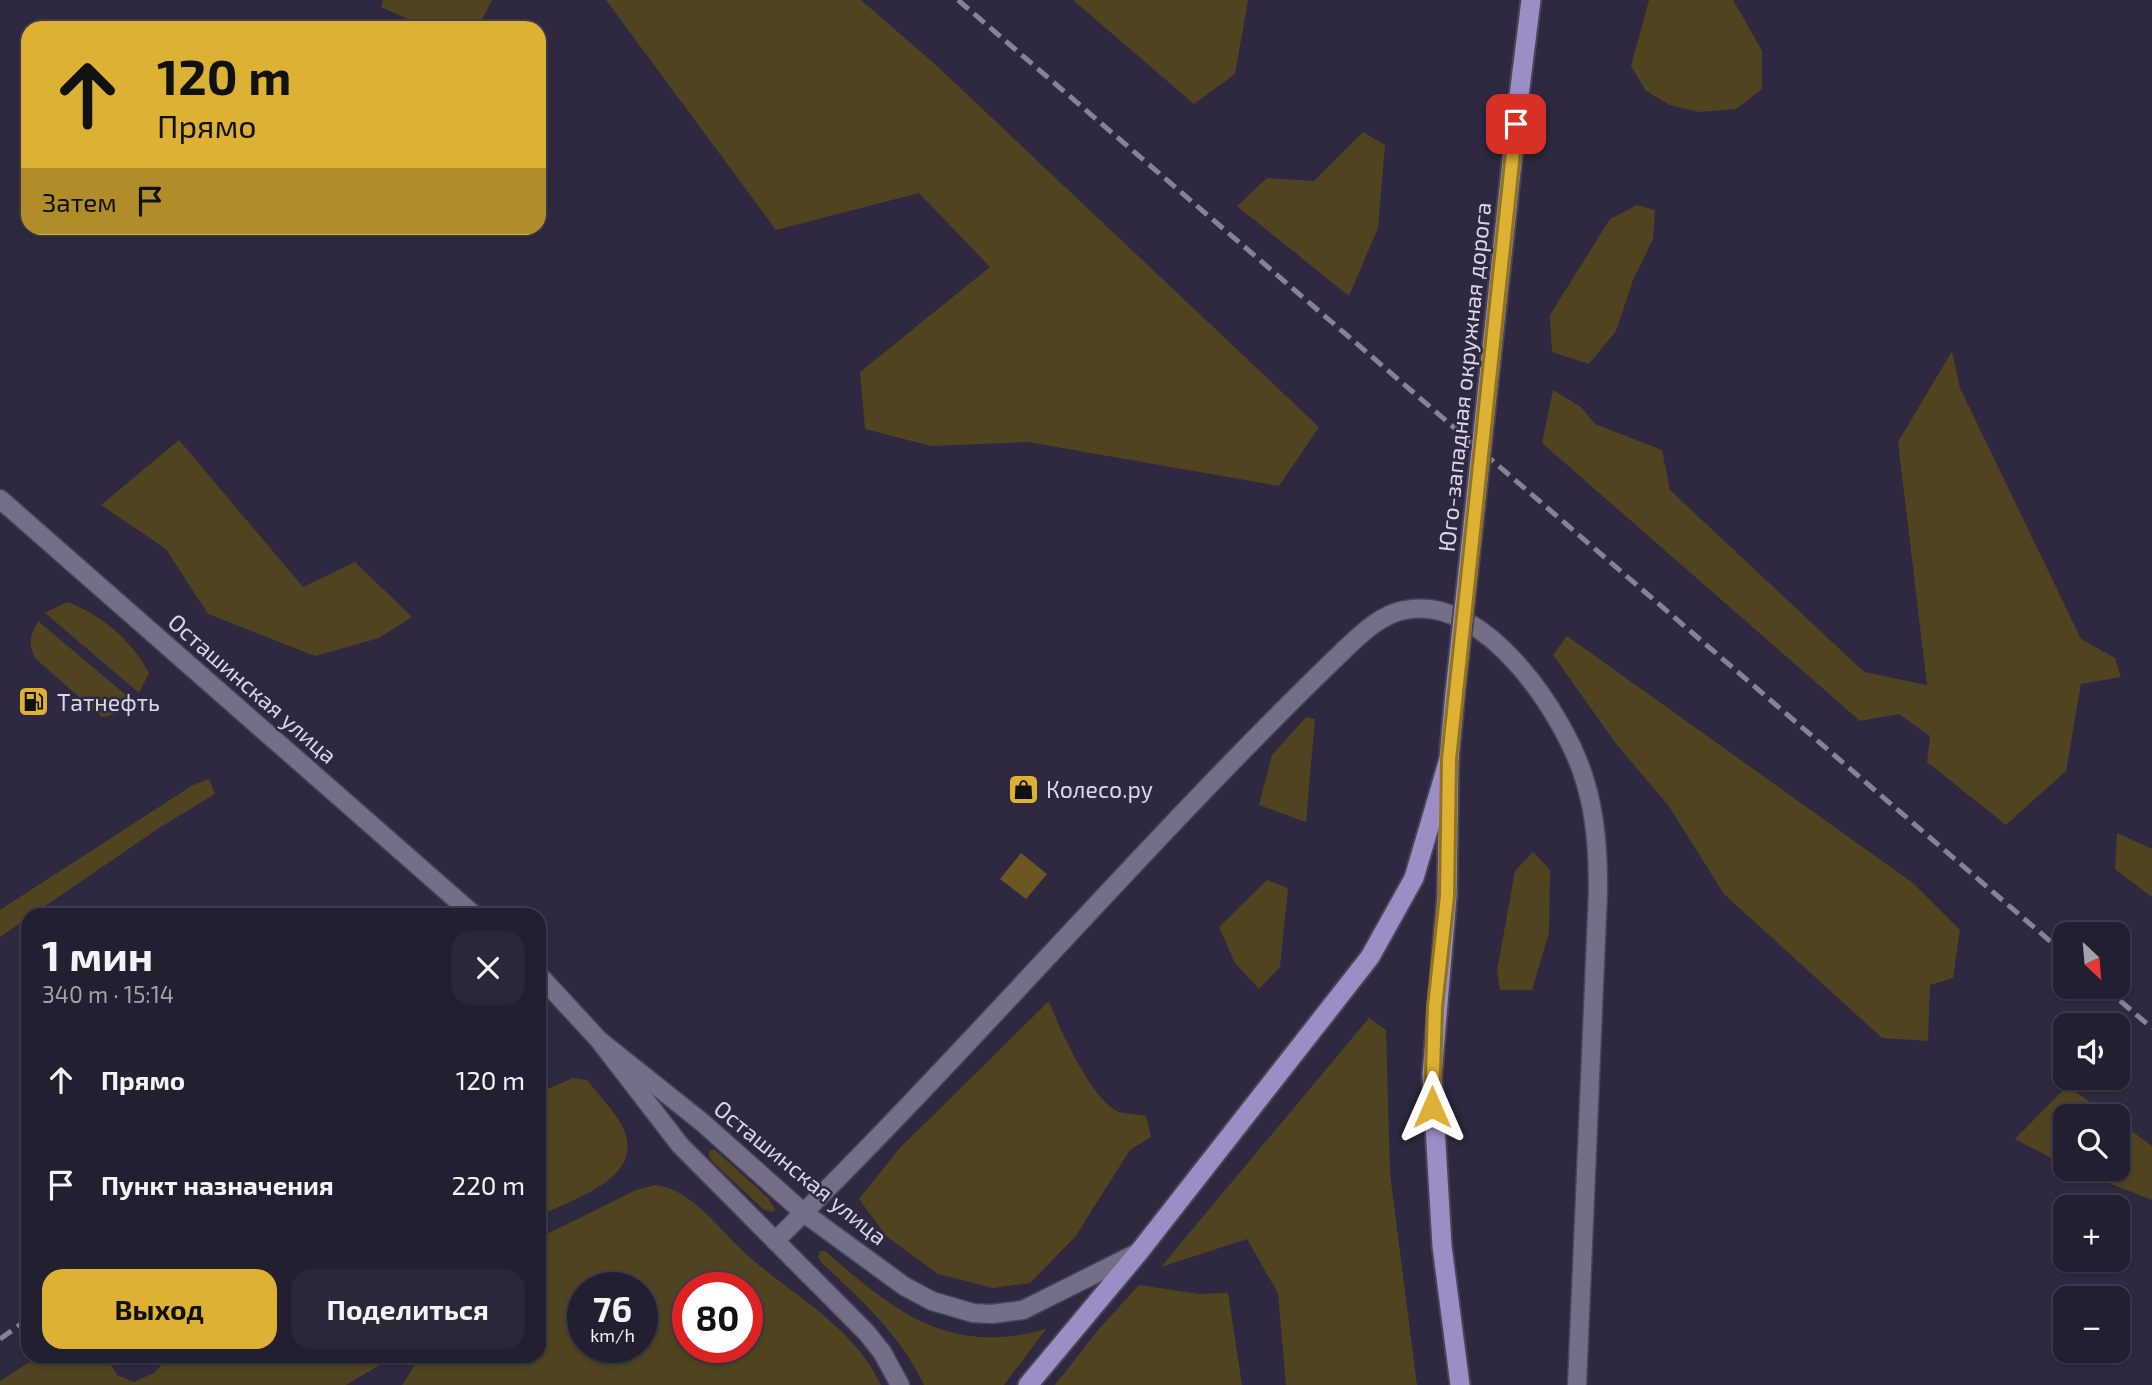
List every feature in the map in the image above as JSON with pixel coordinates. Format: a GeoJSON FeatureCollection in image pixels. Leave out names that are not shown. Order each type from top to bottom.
{"type":"FeatureCollection","features":[{"type":"Feature","properties":{"kind":"highway","name":"Юго-западная окружная дорога"},"geometry":{"type":"LineString","coordinates":[[1449,759],[1531,0]]}},
{"type":"Feature","properties":{"kind":"highway"},"geometry":{"type":"LineString","coordinates":[[1028,1385],[1139,1252],[1370,957],[1414,878],[1449,759]]}},
{"type":"Feature","properties":{"kind":"highway"},"geometry":{"type":"LineString","coordinates":[[1449,759],[1447,896],[1435,1007],[1432,1107],[1442,1246],[1460,1385]]}},
{"type":"Feature","properties":{"kind":"street","name":"Осташинская улица"},"geometry":{"type":"LineString","coordinates":[[0,499],[466,908]]}},
{"type":"Feature","properties":{"kind":"street"},"geometry":{"type":"LineString","coordinates":[[775,1241],[1308,685],[1366,630],[1383,618],[1403,610],[1438,611],[1480,632],[1524,671],[1544,698],[1574,752],[1594,816],[1598,852],[1577,1385]]}},
{"type":"Feature","properties":{"kind":"street","name":"Осташинская улица"},"geometry":{"type":"LineString","coordinates":[[546,983],[599,1040],[680,1145],[866,1332],[882,1352],[900,1385]]}},
{"type":"Feature","properties":{"kind":"street","name":"Осташинская улица"},"geometry":{"type":"LineString","coordinates":[[599,1040],[703,1123],[804,1213],[904,1286],[932,1301],[973,1313],[992,1314],[1023,1310],[1139,1252]]}},
{"type":"Feature","properties":{"kind":"street"},"geometry":{"type":"LineString","coordinates":[[680,1145],[703,1123]]}},
{"type":"Feature","properties":{"kind":"shaded area"},"geometry":{"type":"Polygon","coordinates":[[[383,0],[492,0],[482,21],[412,21],[381,7],[383,0]]]}},
{"type":"Feature","properties":{"kind":"shaded area"},"geometry":{"type":"Polygon","coordinates":[[[606,0],[861,0],[937,66],[1319,427],[1279,486],[1028,442],[931,446],[865,429],[860,372],[990,267],[919,193],[776,230],[606,0]]]}},
{"type":"Feature","properties":{"kind":"shaded area"},"geometry":{"type":"Polygon","coordinates":[[[1073,0],[1248,0],[1235,74],[1194,104],[1073,0]]]}},
{"type":"Feature","properties":{"kind":"shaded area"},"geometry":{"type":"Polygon","coordinates":[[[1649,0],[1733,0],[1762,51],[1762,89],[1736,109],[1698,112],[1670,105],[1646,91],[1631,66],[1649,0]]]}},
{"type":"Feature","properties":{"kind":"shaded area"},"geometry":{"type":"Polygon","coordinates":[[[1363,132],[1385,145],[1378,228],[1349,296],[1237,206],[1267,178],[1314,181],[1363,132]]]}},
{"type":"Feature","properties":{"kind":"shaded area"},"geometry":{"type":"Polygon","coordinates":[[[1637,205],[1655,210],[1653,239],[1633,280],[1616,331],[1589,364],[1552,352],[1550,315],[1610,219],[1637,205]]]}},
{"type":"Feature","properties":{"kind":"shaded area"},"geometry":{"type":"Polygon","coordinates":[[[1952,351],[1960,388],[2081,639],[2115,658],[2121,677],[2081,684],[2066,771],[2006,825],[1927,762],[1930,736],[1899,714],[1860,721],[1542,443],[1553,390],[1581,407],[1595,424],[1662,450],[1670,490],[1864,672],[1927,685],[1898,442],[1952,351]]]}},
{"type":"Feature","properties":{"kind":"shaded area"},"geometry":{"type":"Polygon","coordinates":[[[179,440],[303,587],[355,562],[412,617],[379,638],[315,656],[208,614],[166,549],[101,505],[179,440]]]}},
{"type":"Feature","properties":{"kind":"shaded area"},"geometry":{"type":"Polygon","coordinates":[[[67,602],[104,621],[134,650],[149,673],[139,693],[45,613],[67,602]]]}},
{"type":"Feature","properties":{"kind":"shaded area"},"geometry":{"type":"Polygon","coordinates":[[[38,621],[133,701],[119,713],[102,717],[36,659],[31,649],[31,640],[38,621]]]}},
{"type":"Feature","properties":{"kind":"shaded area"},"geometry":{"type":"Polygon","coordinates":[[[1567,636],[1913,883],[1960,930],[1953,978],[1930,985],[1928,1041],[1882,1038],[1724,894],[1668,805],[1617,745],[1553,655],[1567,636]]]}},
{"type":"Feature","properties":{"kind":"shaded area"},"geometry":{"type":"Polygon","coordinates":[[[1306,717],[1315,719],[1306,822],[1259,805],[1272,755],[1306,717]]]}},
{"type":"Feature","properties":{"kind":"shaded area"},"geometry":{"type":"Polygon","coordinates":[[[209,779],[215,794],[159,828],[42,908],[21,908],[21,923],[0,937],[0,910],[193,785],[209,779]]]}},
{"type":"Feature","properties":{"kind":"shaded area"},"geometry":{"type":"Polygon","coordinates":[[[2117,833],[2152,849],[2152,897],[2115,869],[2117,833]]]}},
{"type":"Feature","properties":{"kind":"shaded area"},"geometry":{"type":"Polygon","coordinates":[[[1533,852],[1550,870],[1549,933],[1532,990],[1500,990],[1497,971],[1515,871],[1533,852]]]}},
{"type":"Feature","properties":{"kind":"shaded area"},"geometry":{"type":"Polygon","coordinates":[[[1021,853],[1047,874],[1026,899],[1000,879],[1021,853]]]}},
{"type":"Feature","properties":{"kind":"shaded area"},"geometry":{"type":"Polygon","coordinates":[[[1267,880],[1288,888],[1280,967],[1259,989],[1235,963],[1219,927],[1267,880]]]}},
{"type":"Feature","properties":{"kind":"shaded area"},"geometry":{"type":"Polygon","coordinates":[[[1049,1001],[1078,1063],[1098,1094],[1119,1112],[1146,1116],[1151,1137],[1130,1150],[1075,1237],[1030,1283],[993,1288],[938,1274],[886,1236],[859,1199],[899,1149],[1049,1001]]]}},
{"type":"Feature","properties":{"kind":"shaded area"},"geometry":{"type":"Polygon","coordinates":[[[1369,1018],[1386,1030],[1390,1174],[1417,1385],[1286,1385],[1278,1293],[1247,1239],[1161,1267],[1369,1018]]]}},
{"type":"Feature","properties":{"kind":"shaded area"},"geometry":{"type":"Polygon","coordinates":[[[573,1078],[587,1080],[618,1119],[627,1138],[627,1155],[619,1169],[607,1181],[546,1213],[546,1090],[573,1078]]]}},
{"type":"Feature","properties":{"kind":"shaded area"},"geometry":{"type":"Polygon","coordinates":[[[2063,1090],[2073,1090],[2093,1104],[2053,1104],[2053,1159],[2015,1139],[2063,1090]]]}},
{"type":"Feature","properties":{"kind":"shaded area"},"geometry":{"type":"Polygon","coordinates":[[[2130,1130],[2152,1146],[2152,1200],[2104,1181],[2130,1181],[2130,1130]]]}},
{"type":"Feature","properties":{"kind":"shaded area"},"geometry":{"type":"Polygon","coordinates":[[[714,1149],[768,1198],[775,1209],[773,1212],[763,1209],[714,1163],[709,1157],[709,1151],[714,1149]]]}},
{"type":"Feature","properties":{"kind":"shaded area"},"geometry":{"type":"Polygon","coordinates":[[[655,1185],[682,1194],[694,1203],[747,1255],[821,1313],[855,1345],[881,1385],[402,1385],[416,1363],[546,1363],[546,1235],[636,1190],[655,1185]]]}},
{"type":"Feature","properties":{"kind":"shaded area"},"geometry":{"type":"Polygon","coordinates":[[[820,1251],[825,1251],[875,1292],[925,1323],[980,1337],[1011,1336],[1046,1329],[1004,1385],[924,1385],[891,1334],[865,1304],[821,1262],[818,1257],[820,1251]]]}},
{"type":"Feature","properties":{"kind":"shaded area"},"geometry":{"type":"Polygon","coordinates":[[[1139,1285],[1199,1294],[1228,1293],[1242,1385],[1055,1385],[1098,1330],[1139,1285]]]}},
{"type":"Feature","properties":{"kind":"shaded area"},"geometry":{"type":"Polygon","coordinates":[[[28,1363],[110,1363],[117,1375],[134,1382],[154,1373],[163,1363],[383,1363],[346,1385],[0,1385],[0,1381],[28,1363]]]}},
{"type":"Feature","properties":{"kind":"railway"},"geometry":{"type":"LineString","coordinates":[[958,0],[2053,944]]}},
{"type":"Feature","properties":{"kind":"railway"},"geometry":{"type":"LineString","coordinates":[[2118,999],[2152,1028]]}},
{"type":"Feature","properties":{"kind":"railway"},"geometry":{"type":"LineString","coordinates":[[0,1339],[21,1324]]}},
{"type":"Feature","properties":{"kind":"place","name":"Татнефть"},"geometry":{"type":"Point","coordinates":[34,702]}},
{"type":"Feature","properties":{"kind":"place","name":"Колесо.ру"},"geometry":{"type":"Point","coordinates":[1023,789]}},
{"type":"Feature","properties":{"kind":"route"},"geometry":{"type":"LineString","coordinates":[[1432,1107],[1435,1007],[1447,896],[1449,759],[1516,124]]}}]}
